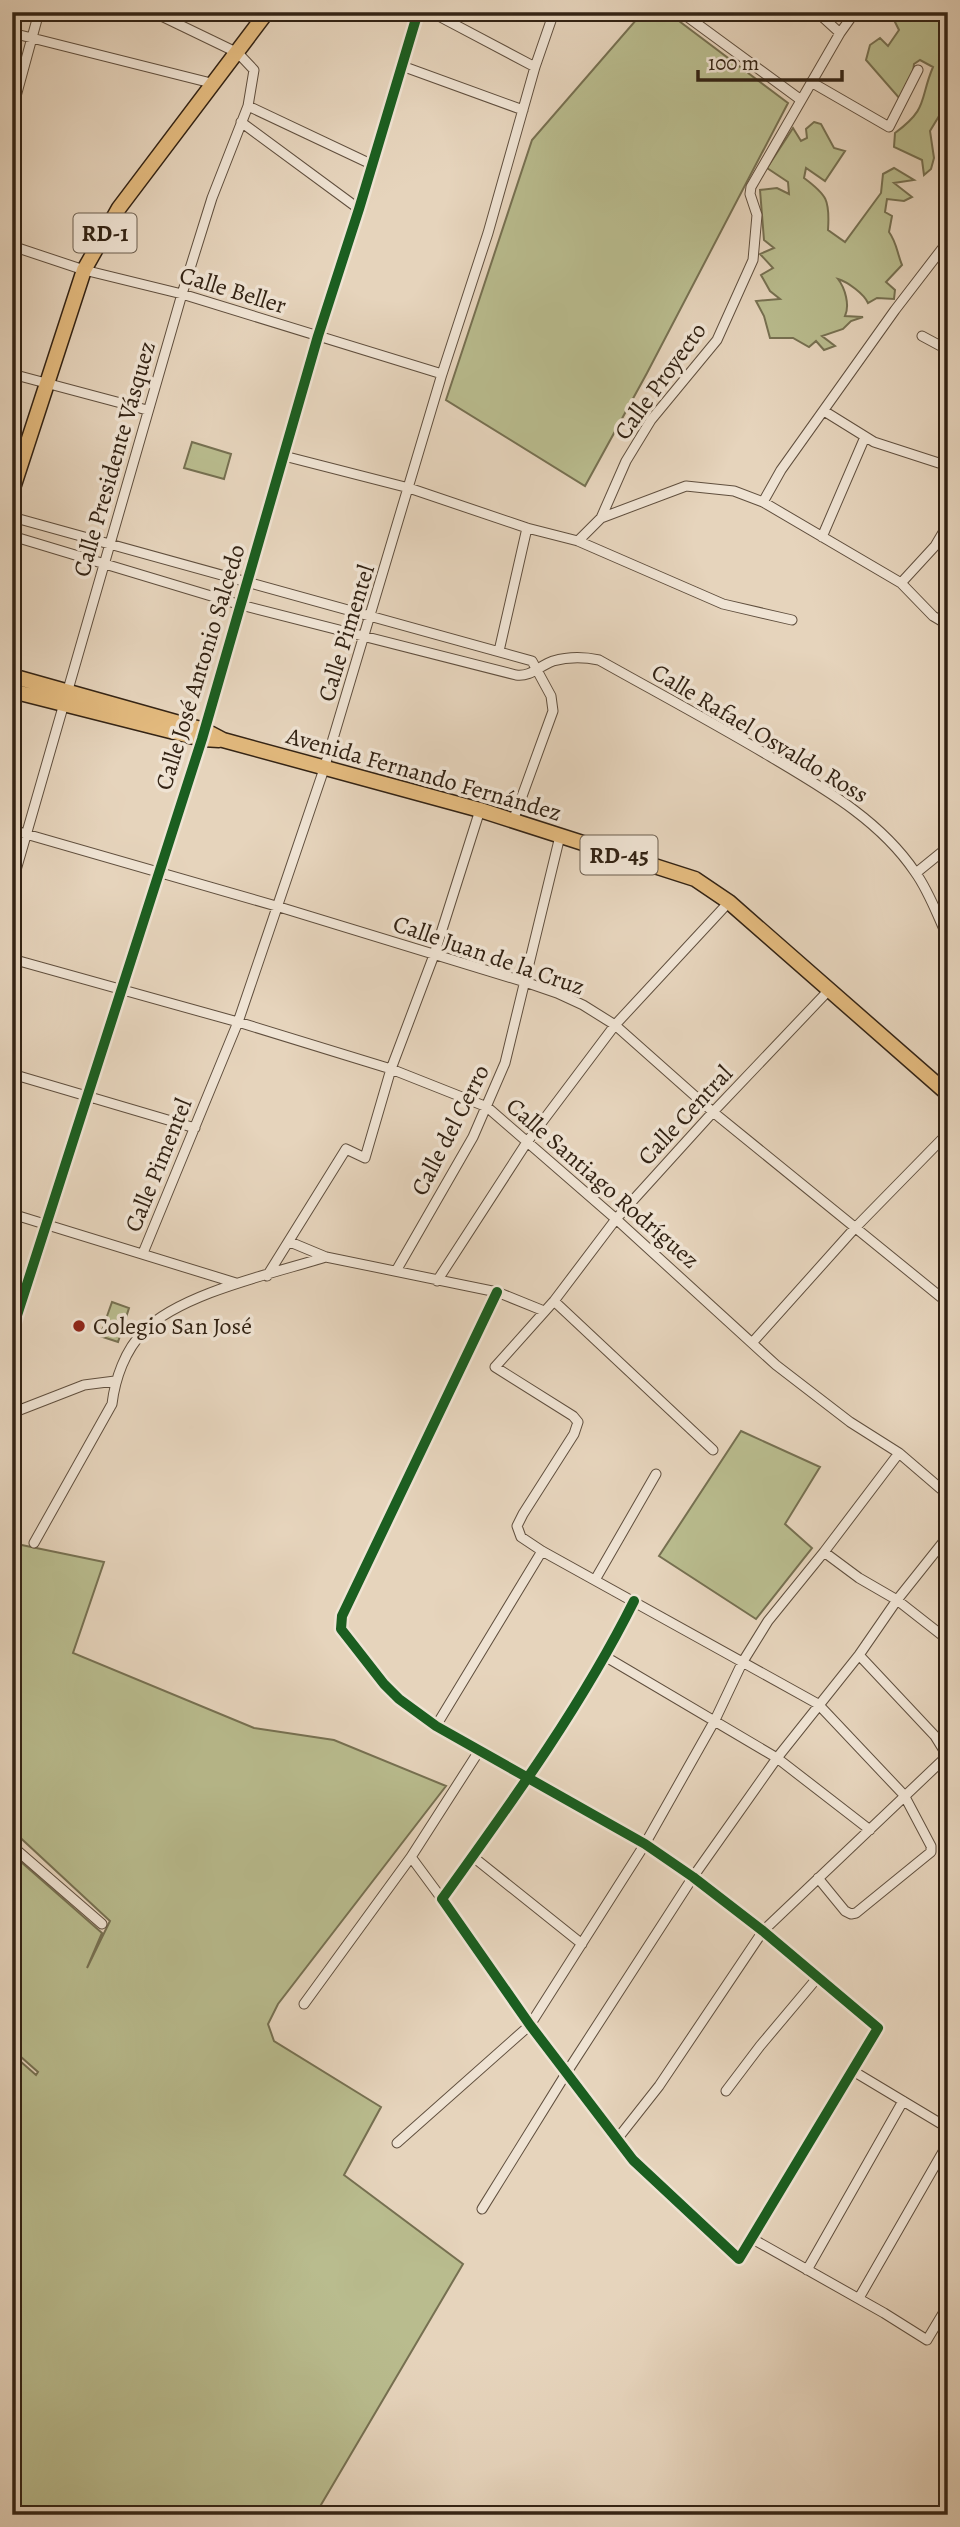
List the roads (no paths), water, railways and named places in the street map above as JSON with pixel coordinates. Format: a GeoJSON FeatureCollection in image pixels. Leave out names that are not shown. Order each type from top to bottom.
{"type":"FeatureCollection","features":[{"type":"Feature","properties":{"kind":"main road","name":"RD-1"},"geometry":{"type":"LineString","coordinates":[[12,491],[84,270],[119,208],[267,12]]}},
{"type":"Feature","properties":{"kind":"main road","name":"Avenida Fernando Fernández"},"geometry":{"type":"LineString","coordinates":[[12,676],[67,690],[203,735]]}},
{"type":"Feature","properties":{"kind":"main road","name":"Avenida Fernando Fernández"},"geometry":{"type":"LineString","coordinates":[[12,691],[62,705],[223,740],[480,810],[695,878],[729,902],[948,1094]]}},
{"type":"Feature","properties":{"kind":"street"},"geometry":{"type":"LineString","coordinates":[[12,111],[39,12]]}},
{"type":"Feature","properties":{"kind":"street"},"geometry":{"type":"LineString","coordinates":[[153,12],[238,53]]}},
{"type":"Feature","properties":{"kind":"street","name":"Calle José Antonio Salcedo"},"geometry":{"type":"LineString","coordinates":[[13,1329],[203,735],[318,336],[373,165],[418,12]]}},
{"type":"Feature","properties":{"kind":"street"},"geometry":{"type":"LineString","coordinates":[[430,12],[535,67]]}},
{"type":"Feature","properties":{"kind":"street","name":"Calle Pimentel"},"geometry":{"type":"LineString","coordinates":[[143,1253],[238,1022],[324,769],[442,374],[488,233],[535,67],[554,12]]}},
{"type":"Feature","properties":{"kind":"street"},"geometry":{"type":"LineString","coordinates":[[681,12],[801,100]]}},
{"type":"Feature","properties":{"kind":"street"},"geometry":{"type":"LineString","coordinates":[[817,12],[840,33]]}},
{"type":"Feature","properties":{"kind":"street","name":"Calle Proyecto"},"geometry":{"type":"LineString","coordinates":[[578,541],[601,518],[626,461],[650,420],[717,341],[753,260],[757,215],[750,194],[751,187],[840,33],[855,12]]}},
{"type":"Feature","properties":{"kind":"street"},"geometry":{"type":"LineString","coordinates":[[12,33],[215,84]]}},
{"type":"Feature","properties":{"kind":"street","name":"Calle Presidente Vásquez"},"geometry":{"type":"LineString","coordinates":[[12,884],[182,294],[212,198],[248,106],[254,69],[238,53]]}},
{"type":"Feature","properties":{"kind":"street"},"geometry":{"type":"LineString","coordinates":[[401,66],[523,110]]}},
{"type":"Feature","properties":{"kind":"street"},"geometry":{"type":"LineString","coordinates":[[811,82],[888,127],[918,70]]}},
{"type":"Feature","properties":{"kind":"street"},"geometry":{"type":"LineString","coordinates":[[248,106],[373,165]]}},
{"type":"Feature","properties":{"kind":"street"},"geometry":{"type":"LineString","coordinates":[[241,122],[359,209]]}},
{"type":"Feature","properties":{"kind":"street"},"geometry":{"type":"LineString","coordinates":[[763,502],[781,470],[948,241]]}},
{"type":"Feature","properties":{"kind":"street","name":"Calle Beller"},"geometry":{"type":"LineString","coordinates":[[12,246],[84,270],[182,294],[442,374]]}},
{"type":"Feature","properties":{"kind":"street"},"geometry":{"type":"LineString","coordinates":[[922,336],[948,350]]}},
{"type":"Feature","properties":{"kind":"street"},"geometry":{"type":"LineString","coordinates":[[12,374],[148,410]]}},
{"type":"Feature","properties":{"kind":"street"},"geometry":{"type":"LineString","coordinates":[[824,411],[874,442],[948,466]]}},
{"type":"Feature","properties":{"kind":"street"},"geometry":{"type":"LineString","coordinates":[[822,537],[865,437]]}},
{"type":"Feature","properties":{"kind":"street"},"geometry":{"type":"LineString","coordinates":[[284,456],[409,488],[527,528],[578,541],[723,604],[792,620]]}},
{"type":"Feature","properties":{"kind":"street"},"geometry":{"type":"LineString","coordinates":[[601,518],[686,486],[734,491],[763,502],[901,583],[933,616],[948,625]]}},
{"type":"Feature","properties":{"kind":"street"},"geometry":{"type":"LineString","coordinates":[[12,517],[532,661],[551,696],[553,711],[513,821]]}},
{"type":"Feature","properties":{"kind":"street"},"geometry":{"type":"LineString","coordinates":[[901,583],[934,546],[948,524]]}},
{"type":"Feature","properties":{"kind":"street"},"geometry":{"type":"LineString","coordinates":[[499,651],[527,528]]}},
{"type":"Feature","properties":{"kind":"street","name":"Calle Rafael Osvaldo Ross"},"geometry":{"type":"LineString","coordinates":[[12,536],[241,605],[516,675],[528,675],[555,661],[582,658],[599,660],[733,734],[856,811],[881,832],[916,873],[948,939]]}},
{"type":"Feature","properties":{"kind":"street"},"geometry":{"type":"LineString","coordinates":[[267,1276],[346,1149],[365,1158],[391,1069],[434,954],[480,810]]}},
{"type":"Feature","properties":{"kind":"street","name":"Calle Juan de la Cruz"},"geometry":{"type":"LineString","coordinates":[[12,830],[434,954],[525,982],[583,1005],[615,1025],[713,1112],[948,1303]]}},
{"type":"Feature","properties":{"kind":"street","name":"Calle del Cerro"},"geometry":{"type":"LineString","coordinates":[[396,1271],[473,1136],[505,1063],[560,836]]}},
{"type":"Feature","properties":{"kind":"street"},"geometry":{"type":"LineString","coordinates":[[916,873],[948,847]]}},
{"type":"Feature","properties":{"kind":"street"},"geometry":{"type":"LineString","coordinates":[[437,1280],[527,1142],[615,1025],[729,902]]}},
{"type":"Feature","properties":{"kind":"street","name":"Calle Santiago Rodríguez"},"geometry":{"type":"LineString","coordinates":[[12,959],[238,1022],[391,1069],[487,1107],[813,1395],[899,1453],[948,1495]]}},
{"type":"Feature","properties":{"kind":"street","name":"Calle Central"},"geometry":{"type":"LineString","coordinates":[[542,1550],[521,1537],[517,1526],[574,1434],[578,1422],[573,1416],[495,1367],[554,1301],[616,1219],[829,990]]}},
{"type":"Feature","properties":{"kind":"street"},"geometry":{"type":"LineString","coordinates":[[12,1074],[195,1128]]}},
{"type":"Feature","properties":{"kind":"street"},"geometry":{"type":"LineString","coordinates":[[752,1343],[854,1229],[948,1133]]}},
{"type":"Feature","properties":{"kind":"street"},"geometry":{"type":"LineString","coordinates":[[12,1214],[236,1283]]}},
{"type":"Feature","properties":{"kind":"street"},"geometry":{"type":"LineString","coordinates":[[290,1242],[326,1257],[497,1292],[544,1311]]}},
{"type":"Feature","properties":{"kind":"street"},"geometry":{"type":"LineString","coordinates":[[283,1252],[292,1268]]}},
{"type":"Feature","properties":{"kind":"street"},"geometry":{"type":"LineString","coordinates":[[34,1543],[111,1404],[114,1381],[143,1332],[182,1306],[236,1283],[326,1257]]}},
{"type":"Feature","properties":{"kind":"street"},"geometry":{"type":"LineString","coordinates":[[411,1857],[530,2025],[634,2160],[739,2259],[878,2028],[763,1931],[645,1844],[436,1726],[384,1685],[341,1629],[342,1616],[497,1292]]}},
{"type":"Feature","properties":{"kind":"street"},"geometry":{"type":"LineString","coordinates":[[554,1301],[713,1450]]}},
{"type":"Feature","properties":{"kind":"street"},"geometry":{"type":"LineString","coordinates":[[12,1413],[84,1385],[114,1381]]}},
{"type":"Feature","properties":{"kind":"street"},"geometry":{"type":"LineString","coordinates":[[397,2143],[530,2025],[645,1844],[715,1720],[742,1663],[768,1621],[899,1453]]}},
{"type":"Feature","properties":{"kind":"street"},"geometry":{"type":"LineString","coordinates":[[596,1580],[656,1474]]}},
{"type":"Feature","properties":{"kind":"street"},"geometry":{"type":"LineString","coordinates":[[482,2209],[693,1877],[777,1758],[948,1536]]}},
{"type":"Feature","properties":{"kind":"street"},"geometry":{"type":"LineString","coordinates":[[436,1726],[542,1550],[818,1704],[904,1795],[931,1846],[931,1852],[856,1913],[845,1911],[818,1878]]}},
{"type":"Feature","properties":{"kind":"street"},"geometry":{"type":"LineString","coordinates":[[824,1552],[859,1578],[897,1600],[948,1640]]}},
{"type":"Feature","properties":{"kind":"street"},"geometry":{"type":"LineString","coordinates":[[442,1899],[529,1777],[606,1657],[635,1601]]}},
{"type":"Feature","properties":{"kind":"street"},"geometry":{"type":"LineString","coordinates":[[618,2138],[659,2086],[763,1931],[948,1756],[935,1735],[859,1654]]}},
{"type":"Feature","properties":{"kind":"street"},"geometry":{"type":"LineString","coordinates":[[606,1657],[777,1758],[870,1830]]}},
{"type":"Feature","properties":{"kind":"street"},"geometry":{"type":"LineString","coordinates":[[304,2004],[411,1857],[479,1751]]}},
{"type":"Feature","properties":{"kind":"street"},"geometry":{"type":"LineString","coordinates":[[12,1846],[102,1924]]}},
{"type":"Feature","properties":{"kind":"street"},"geometry":{"type":"LineString","coordinates":[[472,1857],[582,1944]]}},
{"type":"Feature","properties":{"kind":"street"},"geometry":{"type":"LineString","coordinates":[[726,2091],[818,1977]]}},
{"type":"Feature","properties":{"kind":"street"},"geometry":{"type":"LineString","coordinates":[[853,2071],[948,2128]]}},
{"type":"Feature","properties":{"kind":"street"},"geometry":{"type":"LineString","coordinates":[[807,2270],[903,2101]]}},
{"type":"Feature","properties":{"kind":"street"},"geometry":{"type":"LineString","coordinates":[[859,2298],[948,2143]]}},
{"type":"Feature","properties":{"kind":"street"},"geometry":{"type":"LineString","coordinates":[[751,2238],[859,2298],[927,2340],[948,2305]]}},
{"type":"Feature","properties":{"kind":"place","name":"Colegio San José"},"geometry":{"type":"Point","coordinates":[79,1326]}}]}
